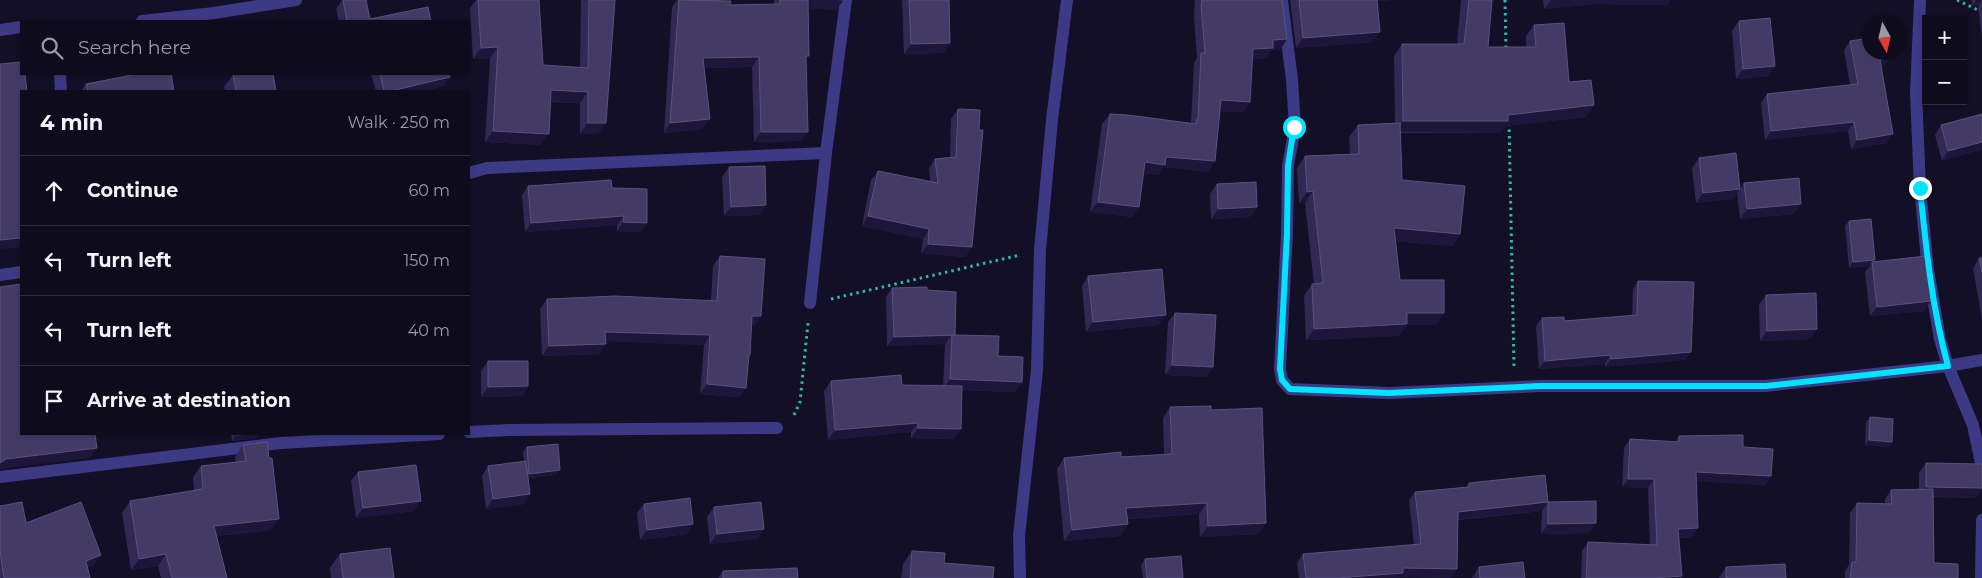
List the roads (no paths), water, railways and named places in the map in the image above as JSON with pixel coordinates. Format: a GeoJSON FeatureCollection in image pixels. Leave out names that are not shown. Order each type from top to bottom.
{"type":"FeatureCollection","features":[{"type":"Feature","properties":{"kind":"street"},"geometry":{"type":"LineString","coordinates":[[151,20],[214,13],[296,0]]}},
{"type":"Feature","properties":{"kind":"street"},"geometry":{"type":"LineString","coordinates":[[810,303],[826,153],[846,0]]}},
{"type":"Feature","properties":{"kind":"street"},"geometry":{"type":"LineString","coordinates":[[1020,578],[1020,536],[1037,370],[1040,250],[1052,120],[1067,0]]}},
{"type":"Feature","properties":{"kind":"street"},"geometry":{"type":"LineString","coordinates":[[1282,0],[1292,80],[1294,127],[1288,166],[1287,234],[1280,369],[1282,380],[1290,389],[1389,393],[1540,386],[1766,386],[1948,366],[1982,360]]}},
{"type":"Feature","properties":{"kind":"street"},"geometry":{"type":"LineString","coordinates":[[1920,0],[1916,93],[1920,188],[1929,278],[1940,339],[1948,366],[1972,425],[1982,468]]}},
{"type":"Feature","properties":{"kind":"street"},"geometry":{"type":"LineString","coordinates":[[0,30],[20,27]]}},
{"type":"Feature","properties":{"kind":"street"},"geometry":{"type":"LineString","coordinates":[[60,75],[61,90]]}},
{"type":"Feature","properties":{"kind":"street"},"geometry":{"type":"LineString","coordinates":[[470,173],[487,168],[826,153]]}},
{"type":"Feature","properties":{"kind":"street"},"geometry":{"type":"LineString","coordinates":[[0,275],[20,272]]}},
{"type":"Feature","properties":{"kind":"street"},"geometry":{"type":"LineString","coordinates":[[470,432],[777,428]]}},
{"type":"Feature","properties":{"kind":"street"},"geometry":{"type":"LineString","coordinates":[[0,477],[282,443],[422,435]]}},
{"type":"Feature","properties":{"kind":"street"},"geometry":{"type":"LineString","coordinates":[[1981,578],[1982,520]]}}]}
